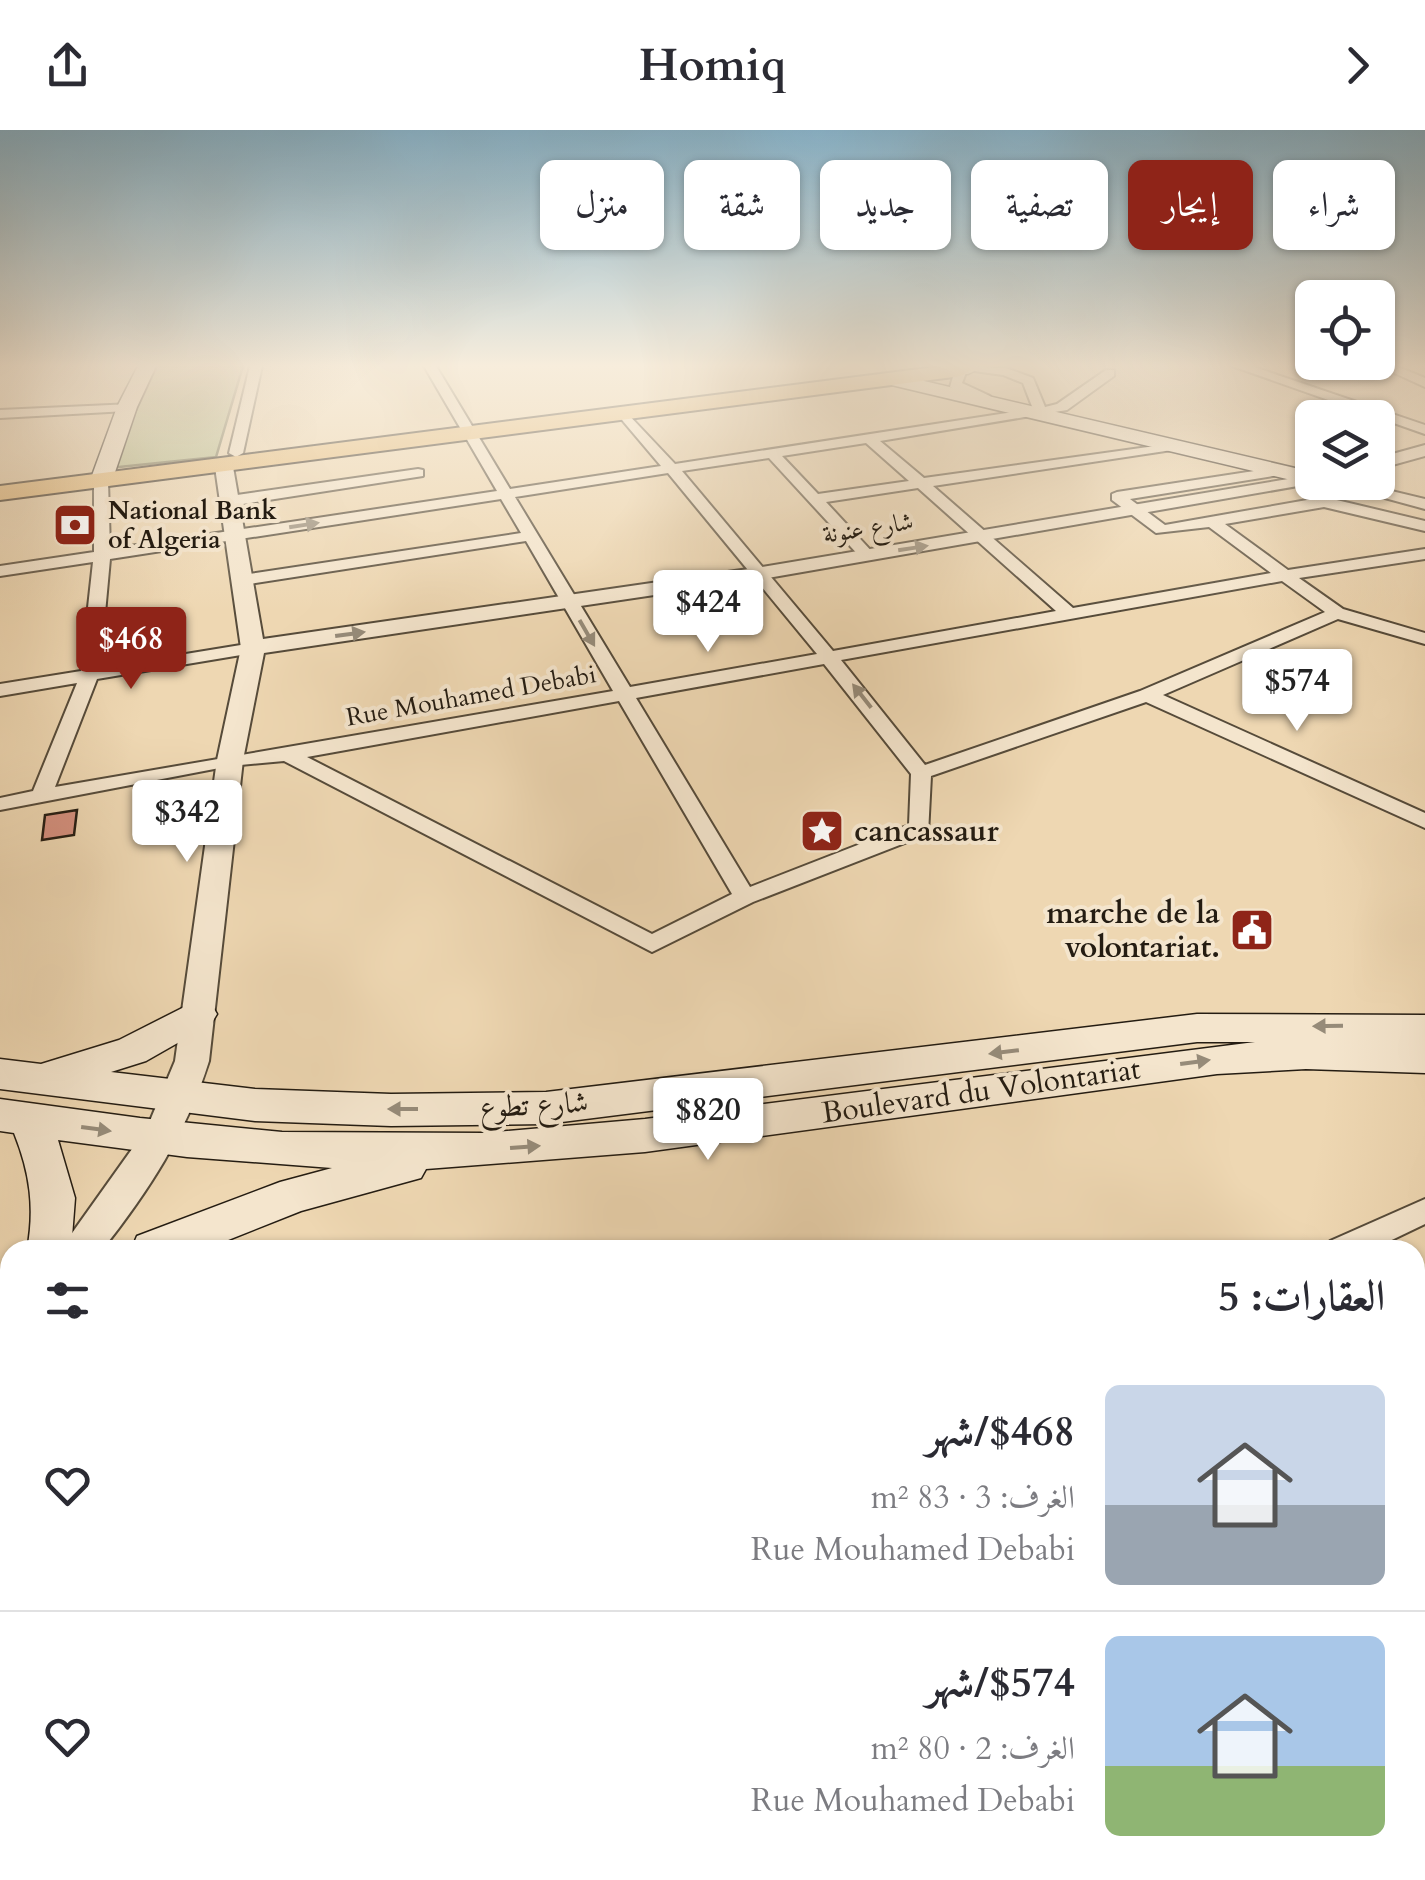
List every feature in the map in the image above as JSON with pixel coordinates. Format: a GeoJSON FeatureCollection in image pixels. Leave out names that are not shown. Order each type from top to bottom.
{"type":"FeatureCollection","features":[{"type":"Feature","properties":{"kind":"main road"},"geometry":{"type":"LineString","coordinates":[[101,481],[112,448]]}},
{"type":"Feature","properties":{"kind":"main road"},"geometry":{"type":"LineString","coordinates":[[0,493],[339,448]]}},
{"type":"Feature","properties":{"kind":"main road"},"geometry":{"type":"LineString","coordinates":[[1179,448],[1295,477]]}},
{"type":"Feature","properties":{"kind":"main road"},"geometry":{"type":"LineString","coordinates":[[50,1240],[56,1203],[53,1180],[13,1097],[119,1056],[198,1014]]}},
{"type":"Feature","properties":{"kind":"main road","name":"شارع تطوع"},"geometry":{"type":"LineString","coordinates":[[13,1097],[182,1098],[372,1109],[546,1108],[1197,1028],[1425,1030]]}},
{"type":"Feature","properties":{"kind":"main road","name":"Boulevard du Volontariat"},"geometry":{"type":"LineString","coordinates":[[13,1097],[162,1139],[374,1152],[471,1150],[582,1143],[1218,1059],[1306,1054],[1425,1058]]}},
{"type":"Feature","properties":{"kind":"main road"},"geometry":{"type":"LineString","coordinates":[[179,1240],[295,1196],[471,1150]]}},
{"type":"Feature","properties":{"kind":"street"},"geometry":{"type":"LineString","coordinates":[[87,1240],[162,1139],[182,1098],[198,1014],[230,760],[254,648],[230,501],[233,448]]}},
{"type":"Feature","properties":{"kind":"street"},"geometry":{"type":"LineString","coordinates":[[477,448],[745,897]]}},
{"type":"Feature","properties":{"kind":"street"},"geometry":{"type":"LineString","coordinates":[[286,756],[652,944],[745,897],[920,829],[922,772],[762,572],[655,448]]}},
{"type":"Feature","properties":{"kind":"street"},"geometry":{"type":"LineString","coordinates":[[0,571],[800,448]]}},
{"type":"Feature","properties":{"kind":"street"},"geometry":{"type":"LineString","coordinates":[[880,448],[1071,615]]}},
{"type":"Feature","properties":{"kind":"street"},"geometry":{"type":"LineString","coordinates":[[815,499],[1161,448]]}},
{"type":"Feature","properties":{"kind":"street"},"geometry":{"type":"LineString","coordinates":[[1395,459],[1425,450]]}},
{"type":"Feature","properties":{"kind":"street"},"geometry":{"type":"LineString","coordinates":[[772,452],[868,556]]}},
{"type":"Feature","properties":{"kind":"street"},"geometry":{"type":"LineString","coordinates":[[1274,472],[1117,496],[1162,530],[1324,502],[1425,526]]}},
{"type":"Feature","properties":{"kind":"street"},"geometry":{"type":"LineString","coordinates":[[230,501],[418,473]]}},
{"type":"Feature","properties":{"kind":"street"},"geometry":{"type":"LineString","coordinates":[[40,797],[90,674],[102,557],[101,481]]}},
{"type":"Feature","properties":{"kind":"street","name":"شارع عنونة"},"geometry":{"type":"LineString","coordinates":[[254,648],[868,556],[1295,484]]}},
{"type":"Feature","properties":{"kind":"street"},"geometry":{"type":"LineString","coordinates":[[1395,497],[1425,504]]}},
{"type":"Feature","properties":{"kind":"street"},"geometry":{"type":"LineString","coordinates":[[1211,520],[1336,613],[1425,639]]}},
{"type":"Feature","properties":{"kind":"street"},"geometry":{"type":"LineString","coordinates":[[243,580],[530,536]]}},
{"type":"Feature","properties":{"kind":"street","name":"Rue Mouhamed Debabi"},"geometry":{"type":"LineString","coordinates":[[0,804],[230,760],[286,756],[1285,575],[1425,554]]}},
{"type":"Feature","properties":{"kind":"street"},"geometry":{"type":"LineString","coordinates":[[922,772],[1147,695],[1336,613]]}},
{"type":"Feature","properties":{"kind":"street"},"geometry":{"type":"LineString","coordinates":[[0,690],[254,648]]}},
{"type":"Feature","properties":{"kind":"street"},"geometry":{"type":"LineString","coordinates":[[1147,695],[1425,821]]}},
{"type":"Feature","properties":{"kind":"street"},"geometry":{"type":"LineString","coordinates":[[1363,1240],[1425,1211]]}},
{"type":"Feature","properties":{"kind":"green space"},"geometry":{"type":"Polygon","coordinates":[[[119,448],[219,448],[216,457],[109,468],[119,448]]]}},
{"type":"Feature","properties":{"kind":"building"},"geometry":{"type":"Polygon","coordinates":[[[77,810],[74,835],[42,840],[45,815],[77,810]]]}},
{"type":"Feature","properties":{"kind":"place","name":"National Bank of Algeria"},"geometry":{"type":"Point","coordinates":[75,525]}},
{"type":"Feature","properties":{"kind":"place","name":"cancassaur"},"geometry":{"type":"Point","coordinates":[822,831]}},
{"type":"Feature","properties":{"kind":"place","name":"marche de la volontariat."},"geometry":{"type":"Point","coordinates":[1252,930]}}]}
